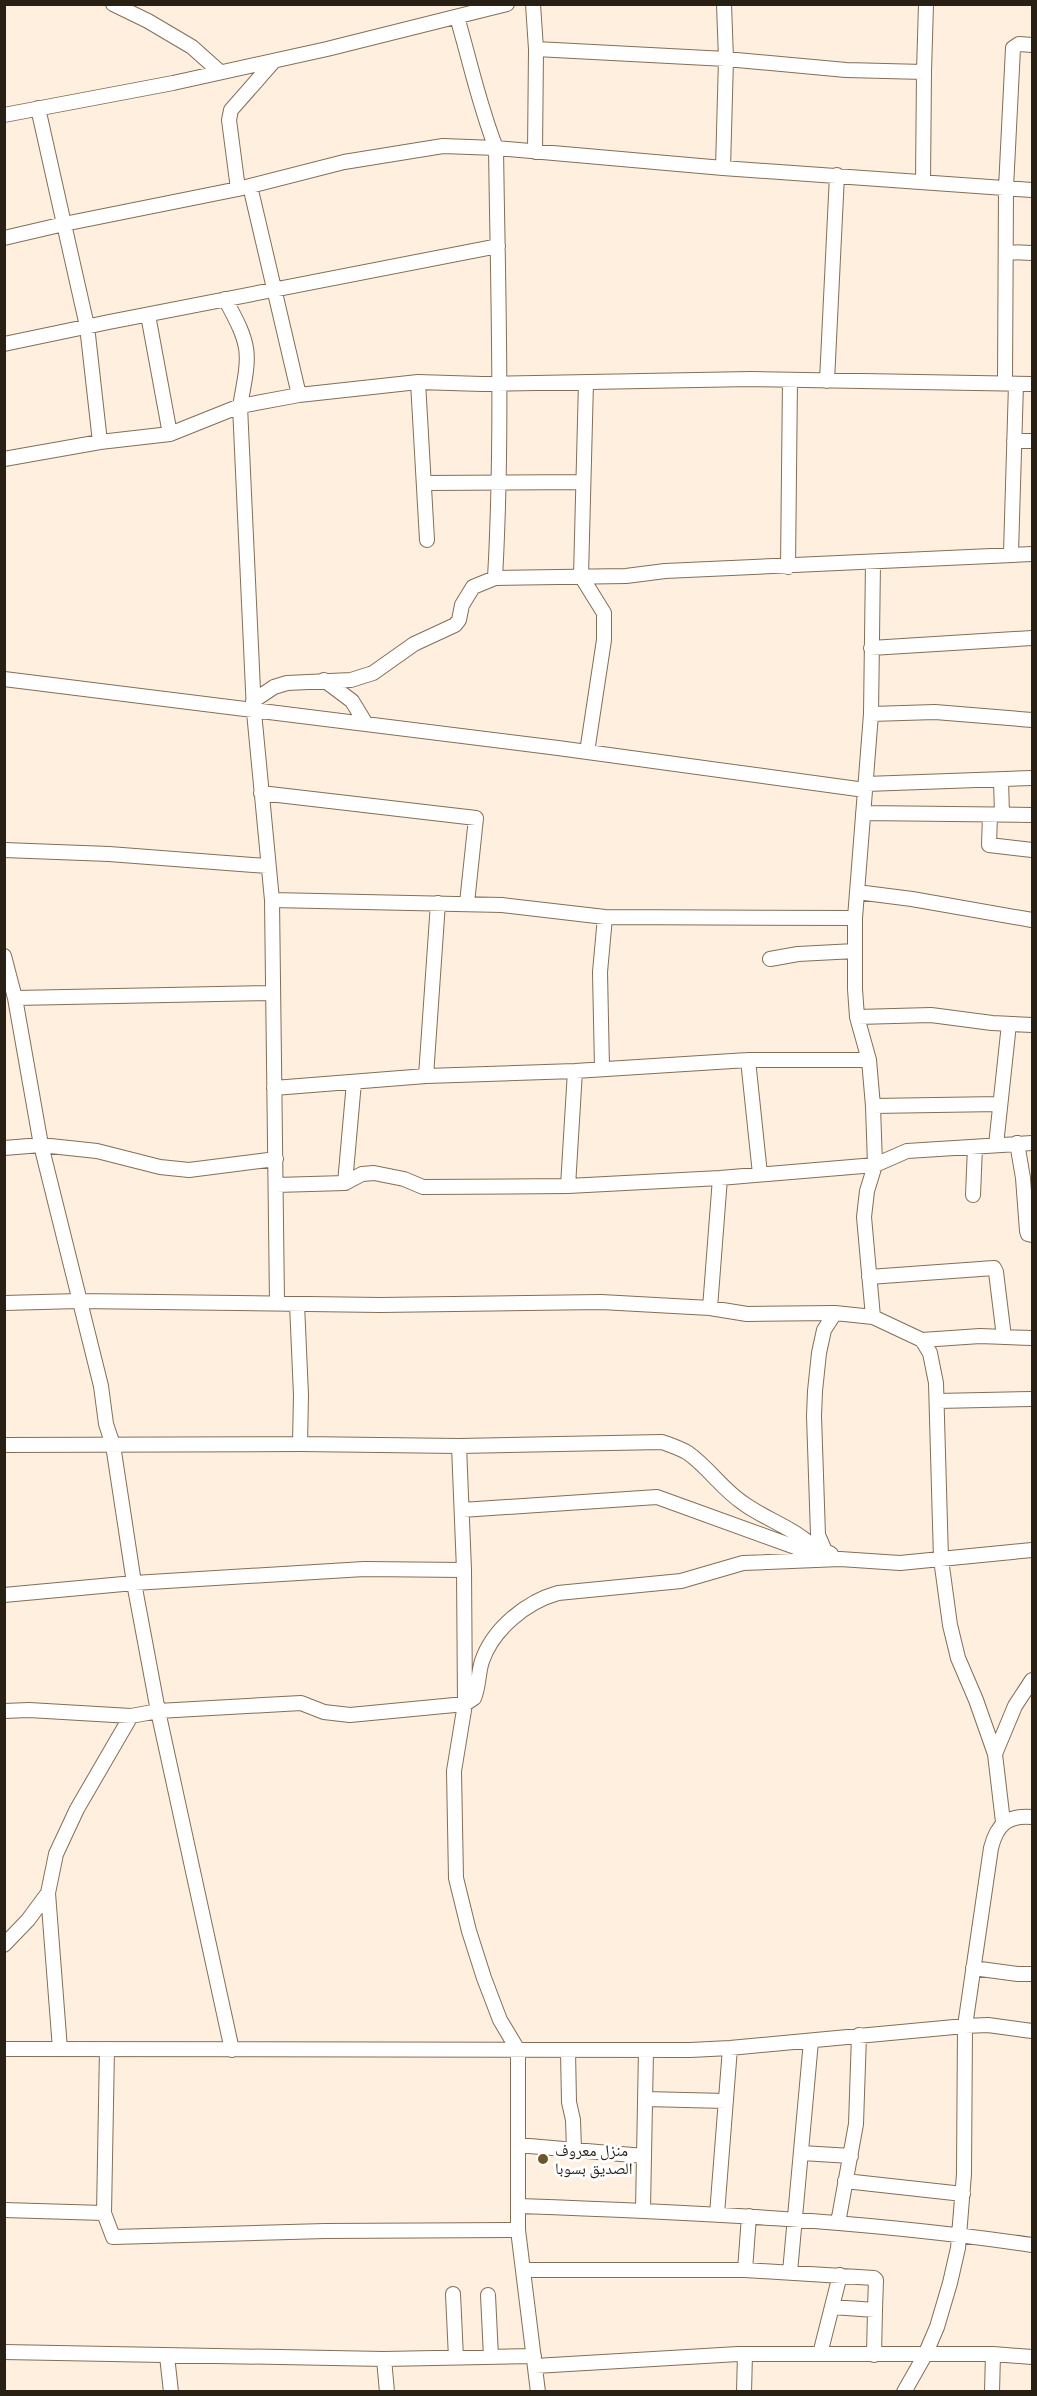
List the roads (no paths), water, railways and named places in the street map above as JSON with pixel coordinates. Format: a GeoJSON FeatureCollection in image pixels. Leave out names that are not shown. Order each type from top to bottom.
{"type":"FeatureCollection","features":[{"type":"Feature","properties":{"kind":"street"},"geometry":{"type":"LineString","coordinates":[[113,4],[148,21],[192,47],[220,72]]}},
{"type":"Feature","properties":{"kind":"street"},"geometry":{"type":"LineString","coordinates":[[4,115],[173,83],[507,4]]}},
{"type":"Feature","properties":{"kind":"street"},"geometry":{"type":"LineString","coordinates":[[533,4],[536,49],[535,152]]}},
{"type":"Feature","properties":{"kind":"street"},"geometry":{"type":"LineString","coordinates":[[723,168],[726,59],[724,4]]}},
{"type":"Feature","properties":{"kind":"street"},"geometry":{"type":"LineString","coordinates":[[923,182],[926,4]]}},
{"type":"Feature","properties":{"kind":"street"},"geometry":{"type":"LineString","coordinates":[[457,16],[471,59],[485,120],[496,148],[500,383],[495,578]]}},
{"type":"Feature","properties":{"kind":"street"},"geometry":{"type":"LineString","coordinates":[[1011,554],[1014,441],[1010,384],[1006,188],[1013,48],[1019,44],[1032,45]]}},
{"type":"Feature","properties":{"kind":"street"},"geometry":{"type":"LineString","coordinates":[[536,49],[726,59],[846,70],[924,72]]}},
{"type":"Feature","properties":{"kind":"street"},"geometry":{"type":"LineString","coordinates":[[273,60],[231,110],[229,120],[244,187],[276,289],[299,395]]}},
{"type":"Feature","properties":{"kind":"street"},"geometry":{"type":"LineString","coordinates":[[38,108],[87,326],[100,442]]}},
{"type":"Feature","properties":{"kind":"street"},"geometry":{"type":"LineString","coordinates":[[4,238],[244,187],[344,162],[443,146],[496,148],[723,168],[1032,190]]}},
{"type":"Feature","properties":{"kind":"street"},"geometry":{"type":"LineString","coordinates":[[827,381],[837,175]]}},
{"type":"Feature","properties":{"kind":"street"},"geometry":{"type":"LineString","coordinates":[[4,344],[498,246]]}},
{"type":"Feature","properties":{"kind":"street"},"geometry":{"type":"LineString","coordinates":[[1007,252],[1032,253]]}},
{"type":"Feature","properties":{"kind":"street"},"geometry":{"type":"LineString","coordinates":[[225,299],[246,340],[249,353],[240,406],[253,706],[272,900],[277,1303]]}},
{"type":"Feature","properties":{"kind":"street"},"geometry":{"type":"LineString","coordinates":[[148,315],[170,434]]}},
{"type":"Feature","properties":{"kind":"street"},"geometry":{"type":"LineString","coordinates":[[788,567],[790,380]]}},
{"type":"Feature","properties":{"kind":"street"},"geometry":{"type":"LineString","coordinates":[[4,459],[100,442],[170,434],[240,406],[299,395],[418,382],[790,380],[1032,384]]}},
{"type":"Feature","properties":{"kind":"street"},"geometry":{"type":"LineString","coordinates":[[418,382],[426,540]]}},
{"type":"Feature","properties":{"kind":"street"},"geometry":{"type":"LineString","coordinates":[[586,382],[581,576],[604,613],[604,640],[587,752]]}},
{"type":"Feature","properties":{"kind":"street"},"geometry":{"type":"LineString","coordinates":[[1014,441],[1032,441]]}},
{"type":"Feature","properties":{"kind":"street"},"geometry":{"type":"LineString","coordinates":[[424,483],[583,482]]}},
{"type":"Feature","properties":{"kind":"street"},"geometry":{"type":"LineString","coordinates":[[253,706],[274,687],[287,683],[351,680],[373,673],[414,644],[454,625],[459,620],[462,604],[473,587],[495,578],[788,567],[1032,554]]}},
{"type":"Feature","properties":{"kind":"street"},"geometry":{"type":"LineString","coordinates":[[873,562],[871,714],[855,918],[857,1017],[869,1060],[873,1106],[875,1165],[867,1191],[864,1217],[873,1317]]}},
{"type":"Feature","properties":{"kind":"street"},"geometry":{"type":"LineString","coordinates":[[872,648],[1032,638]]}},
{"type":"Feature","properties":{"kind":"street"},"geometry":{"type":"LineString","coordinates":[[4,680],[253,706],[366,724],[866,787],[1032,778]]}},
{"type":"Feature","properties":{"kind":"street"},"geometry":{"type":"LineString","coordinates":[[324,680],[352,701],[366,724]]}},
{"type":"Feature","properties":{"kind":"street"},"geometry":{"type":"LineString","coordinates":[[871,714],[935,712],[1032,720]]}},
{"type":"Feature","properties":{"kind":"street"},"geometry":{"type":"LineString","coordinates":[[1001,780],[989,845],[1032,850]]}},
{"type":"Feature","properties":{"kind":"street"},"geometry":{"type":"LineString","coordinates":[[261,793],[474,818],[477,821],[467,903]]}},
{"type":"Feature","properties":{"kind":"street"},"geometry":{"type":"LineString","coordinates":[[863,813],[1032,815]]}},
{"type":"Feature","properties":{"kind":"street"},"geometry":{"type":"LineString","coordinates":[[4,850],[109,854],[267,866]]}},
{"type":"Feature","properties":{"kind":"street"},"geometry":{"type":"LineString","coordinates":[[857,892],[1032,920]]}},
{"type":"Feature","properties":{"kind":"street"},"geometry":{"type":"LineString","coordinates":[[272,900],[467,903],[605,917],[855,918]]}},
{"type":"Feature","properties":{"kind":"street"},"geometry":{"type":"LineString","coordinates":[[426,1076],[438,903]]}},
{"type":"Feature","properties":{"kind":"street"},"geometry":{"type":"LineString","coordinates":[[602,1068],[600,972],[605,917]]}},
{"type":"Feature","properties":{"kind":"street"},"geometry":{"type":"LineString","coordinates":[[770,959],[798,954],[855,951]]}},
{"type":"Feature","properties":{"kind":"street"},"geometry":{"type":"LineString","coordinates":[[4,956],[15,998],[11,1016],[101,1386],[158,1711],[232,2050]]}},
{"type":"Feature","properties":{"kind":"street"},"geometry":{"type":"LineString","coordinates":[[15,998],[272,993]]}},
{"type":"Feature","properties":{"kind":"street"},"geometry":{"type":"LineString","coordinates":[[857,1017],[931,1015],[1032,1025]]}},
{"type":"Feature","properties":{"kind":"street"},"geometry":{"type":"LineString","coordinates":[[996,1145],[1009,1024]]}},
{"type":"Feature","properties":{"kind":"street"},"geometry":{"type":"LineString","coordinates":[[274,1088],[426,1076],[575,1071],[748,1060],[869,1060]]}},
{"type":"Feature","properties":{"kind":"street"},"geometry":{"type":"LineString","coordinates":[[748,1060],[760,1174]]}},
{"type":"Feature","properties":{"kind":"street"},"geometry":{"type":"LineString","coordinates":[[568,1186],[575,1071]]}},
{"type":"Feature","properties":{"kind":"street"},"geometry":{"type":"LineString","coordinates":[[345,1183],[354,1082]]}},
{"type":"Feature","properties":{"kind":"street"},"geometry":{"type":"LineString","coordinates":[[873,1106],[999,1104]]}},
{"type":"Feature","properties":{"kind":"street"},"geometry":{"type":"LineString","coordinates":[[1017,1143],[1023,1178],[1027,1232],[1032,1235]]}},
{"type":"Feature","properties":{"kind":"street"},"geometry":{"type":"LineString","coordinates":[[276,1185],[345,1183],[362,1174],[374,1173],[404,1179],[423,1187],[568,1186],[720,1178],[875,1165],[906,1151],[1032,1143]]}},
{"type":"Feature","properties":{"kind":"street"},"geometry":{"type":"LineString","coordinates":[[4,1148],[41,1145],[97,1151],[160,1167],[189,1170],[276,1159]]}},
{"type":"Feature","properties":{"kind":"street"},"geometry":{"type":"LineString","coordinates":[[973,1195],[975,1146]]}},
{"type":"Feature","properties":{"kind":"street"},"geometry":{"type":"LineString","coordinates":[[710,1308],[720,1178]]}},
{"type":"Feature","properties":{"kind":"street"},"geometry":{"type":"LineString","coordinates":[[869,1277],[994,1268],[1004,1337]]}},
{"type":"Feature","properties":{"kind":"street"},"geometry":{"type":"LineString","coordinates":[[4,1303],[79,1301],[297,1304],[601,1302],[710,1308],[747,1314],[835,1313],[873,1317],[922,1340],[980,1336],[1032,1338]]}},
{"type":"Feature","properties":{"kind":"street"},"geometry":{"type":"LineString","coordinates":[[297,1304],[301,1395],[300,1444]]}},
{"type":"Feature","properties":{"kind":"street"},"geometry":{"type":"LineString","coordinates":[[821,1551],[818,1535],[814,1416],[819,1353],[824,1330],[835,1313]]}},
{"type":"Feature","properties":{"kind":"street"},"geometry":{"type":"LineString","coordinates":[[922,1340],[930,1353],[937,1401],[941,1558],[950,1625],[958,1658],[995,1754],[1003,1822]]}},
{"type":"Feature","properties":{"kind":"street"},"geometry":{"type":"LineString","coordinates":[[937,1401],[1032,1399]]}},
{"type":"Feature","properties":{"kind":"street"},"geometry":{"type":"LineString","coordinates":[[4,1445],[459,1446],[662,1442],[686,1451],[740,1501],[760,1515],[806,1539],[821,1551]]}},
{"type":"Feature","properties":{"kind":"street"},"geometry":{"type":"LineString","coordinates":[[459,1446],[464,1570],[465,1704],[454,1771],[456,1878],[484,1978],[500,2020],[518,2050],[518,2230],[538,2391]]}},
{"type":"Feature","properties":{"kind":"street"},"geometry":{"type":"LineString","coordinates":[[462,1510],[657,1497],[795,1547],[821,1551],[840,1559]]}},
{"type":"Feature","properties":{"kind":"street"},"geometry":{"type":"LineString","coordinates":[[4,1710],[130,1716],[158,1711],[301,1703],[324,1712],[350,1715],[465,1704],[474,1698],[483,1660],[502,1628],[543,1597],[558,1593],[681,1581],[743,1563],[840,1559],[877,1563],[1032,1550]]}},
{"type":"Feature","properties":{"kind":"street"},"geometry":{"type":"LineString","coordinates":[[4,1595],[134,1583],[364,1569],[464,1570]]}},
{"type":"Feature","properties":{"kind":"street"},"geometry":{"type":"LineString","coordinates":[[995,1754],[1015,1706],[1032,1680]]}},
{"type":"Feature","properties":{"kind":"street"},"geometry":{"type":"LineString","coordinates":[[60,2049],[48,1893],[56,1854],[77,1809],[130,1716]]}},
{"type":"Feature","properties":{"kind":"street"},"geometry":{"type":"LineString","coordinates":[[904,2391],[926,2355],[945,2301],[960,2234],[963,2194],[965,2026],[991,1848],[997,1829],[1003,1822],[1016,1817],[1032,1817]]}},
{"type":"Feature","properties":{"kind":"street"},"geometry":{"type":"LineString","coordinates":[[4,1945],[28,1920],[48,1893]]}},
{"type":"Feature","properties":{"kind":"street"},"geometry":{"type":"LineString","coordinates":[[973,1968],[1032,1974]]}},
{"type":"Feature","properties":{"kind":"street"},"geometry":{"type":"LineString","coordinates":[[4,2049],[646,2050],[730,2048],[965,2026],[988,2025],[1032,2031]]}},
{"type":"Feature","properties":{"kind":"street"},"geometry":{"type":"LineString","coordinates":[[838,2223],[856,2124],[859,2035]]}},
{"type":"Feature","properties":{"kind":"street"},"geometry":{"type":"LineString","coordinates":[[790,2272],[811,2041]]}},
{"type":"Feature","properties":{"kind":"street"},"geometry":{"type":"LineString","coordinates":[[717,2214],[730,2048]]}},
{"type":"Feature","properties":{"kind":"street"},"geometry":{"type":"LineString","coordinates":[[107,2049],[104,2213],[113,2237],[325,2231],[518,2230]]}},
{"type":"Feature","properties":{"kind":"street"},"geometry":{"type":"LineString","coordinates":[[644,2209],[646,2050]]}},
{"type":"Feature","properties":{"kind":"street"},"geometry":{"type":"LineString","coordinates":[[568,2051],[569,2102],[573,2120],[574,2149]]}},
{"type":"Feature","properties":{"kind":"street"},"geometry":{"type":"LineString","coordinates":[[645,2099],[726,2101]]}},
{"type":"Feature","properties":{"kind":"street"},"geometry":{"type":"LineString","coordinates":[[518,2145],[644,2157]]}},
{"type":"Feature","properties":{"kind":"street"},"geometry":{"type":"LineString","coordinates":[[802,2153],[851,2156]]}},
{"type":"Feature","properties":{"kind":"street"},"geometry":{"type":"LineString","coordinates":[[844,2181],[963,2194]]}},
{"type":"Feature","properties":{"kind":"street"},"geometry":{"type":"LineString","coordinates":[[519,2206],[644,2209],[749,2216],[960,2234],[1032,2245]]}},
{"type":"Feature","properties":{"kind":"street"},"geometry":{"type":"LineString","coordinates":[[4,2210],[104,2213]]}},
{"type":"Feature","properties":{"kind":"street"},"geometry":{"type":"LineString","coordinates":[[745,2270],[749,2216]]}},
{"type":"Feature","properties":{"kind":"street"},"geometry":{"type":"LineString","coordinates":[[524,2270],[745,2270],[876,2279],[874,2355]]}},
{"type":"Feature","properties":{"kind":"street"},"geometry":{"type":"LineString","coordinates":[[820,2354],[840,2275]]}},
{"type":"Feature","properties":{"kind":"street"},"geometry":{"type":"LineString","coordinates":[[453,2294],[456,2358]]}},
{"type":"Feature","properties":{"kind":"street"},"geometry":{"type":"LineString","coordinates":[[488,2295],[490,2357]]}},
{"type":"Feature","properties":{"kind":"street"},"geometry":{"type":"LineString","coordinates":[[832,2307],[875,2310]]}},
{"type":"Feature","properties":{"kind":"street"},"geometry":{"type":"LineString","coordinates":[[4,2352],[384,2359],[490,2357],[534,2361],[745,2354],[1032,2356]]}},
{"type":"Feature","properties":{"kind":"street"},"geometry":{"type":"LineString","coordinates":[[744,2391],[745,2354]]}},
{"type":"Feature","properties":{"kind":"street"},"geometry":{"type":"LineString","coordinates":[[992,2391],[993,2355]]}},
{"type":"Feature","properties":{"kind":"street"},"geometry":{"type":"LineString","coordinates":[[167,2356],[171,2391]]}},
{"type":"Feature","properties":{"kind":"street"},"geometry":{"type":"LineString","coordinates":[[384,2359],[387,2391]]}},
{"type":"Feature","properties":{"kind":"place","name":"منزل معروف الصديق بسوبا"},"geometry":{"type":"Point","coordinates":[543,2159]}}]}
